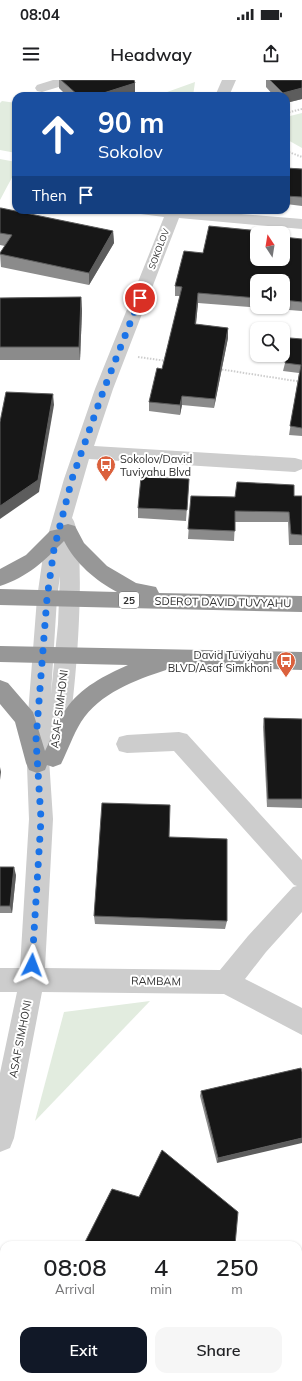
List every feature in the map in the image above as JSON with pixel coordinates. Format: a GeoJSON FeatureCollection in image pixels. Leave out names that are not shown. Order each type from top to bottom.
{"type":"FeatureCollection","features":[{"type":"Feature","properties":{"kind":"highway"},"geometry":{"type":"LineString","coordinates":[[0,578],[34,560],[63,527],[77,548],[100,570],[118,584],[132,590],[187,602]]}},
{"type":"Feature","properties":{"kind":"highway","name":"SDEROT DAVID TUVYAHU"},"geometry":{"type":"LineString","coordinates":[[0,597],[302,604]]}},
{"type":"Feature","properties":{"kind":"highway"},"geometry":{"type":"LineString","coordinates":[[0,654],[302,661]]}},
{"type":"Feature","properties":{"kind":"highway"},"geometry":{"type":"LineString","coordinates":[[45,760],[77,711],[104,687],[126,674],[182,658]]}},
{"type":"Feature","properties":{"kind":"highway"},"geometry":{"type":"LineString","coordinates":[[0,689],[25,718],[45,760]]}},
{"type":"Feature","properties":{"kind":"street"},"geometry":{"type":"LineString","coordinates":[[42,88],[67,80]]}},
{"type":"Feature","properties":{"kind":"street"},"geometry":{"type":"LineString","coordinates":[[224,92],[229,80]]}},
{"type":"Feature","properties":{"kind":"street","name":"SOKOLOV"},"geometry":{"type":"LineString","coordinates":[[42,655],[47,598],[72,479],[83,452],[104,389],[119,354],[172,214]]}},
{"type":"Feature","properties":{"kind":"street"},"geometry":{"type":"LineString","coordinates":[[194,214],[302,224]]}},
{"type":"Feature","properties":{"kind":"street"},"geometry":{"type":"LineString","coordinates":[[83,452],[295,465]]}},
{"type":"Feature","properties":{"kind":"street","name":"SOKOLOV"},"geometry":{"type":"LineString","coordinates":[[63,527],[71,549],[70,598]]}},
{"type":"Feature","properties":{"kind":"street","name":"ASAF SIMHONI"},"geometry":{"type":"LineString","coordinates":[[0,1138],[32,980],[45,760],[59,722],[70,598]]}},
{"type":"Feature","properties":{"kind":"street","name":"ASAF SIMHONI"},"geometry":{"type":"LineString","coordinates":[[42,655],[36,740],[45,760]]}},
{"type":"Feature","properties":{"kind":"street"},"geometry":{"type":"LineString","coordinates":[[127,744],[179,741],[302,877]]}},
{"type":"Feature","properties":{"kind":"street"},"geometry":{"type":"LineString","coordinates":[[226,982],[302,895]]}},
{"type":"Feature","properties":{"kind":"street","name":"RAMBAM"},"geometry":{"type":"LineString","coordinates":[[0,980],[226,982],[302,1022]]}},
{"type":"Feature","properties":{"kind":"path"},"geometry":{"type":"LineString","coordinates":[[290,112],[302,109]]}},
{"type":"Feature","properties":{"kind":"path"},"geometry":{"type":"LineString","coordinates":[[290,152],[302,157]]}},
{"type":"Feature","properties":{"kind":"path"},"geometry":{"type":"LineString","coordinates":[[119,354],[172,362]]}},
{"type":"Feature","properties":{"kind":"path"},"geometry":{"type":"LineString","coordinates":[[218,369],[302,382]]}},
{"type":"Feature","properties":{"kind":"shaded area"},"geometry":{"type":"Polygon","coordinates":[[[195,82],[194,92],[167,92],[195,82]]]}},
{"type":"Feature","properties":{"kind":"shaded area"},"geometry":{"type":"Polygon","coordinates":[[[2,101],[12,102],[12,152],[0,150],[0,103],[2,101]]]}},
{"type":"Feature","properties":{"kind":"shaded area"},"geometry":{"type":"Polygon","coordinates":[[[302,113],[302,148],[290,141],[290,116],[302,113]]]}},
{"type":"Feature","properties":{"kind":"shaded area"},"geometry":{"type":"Polygon","coordinates":[[[0,159],[12,161],[12,178],[0,200],[0,159]]]}},
{"type":"Feature","properties":{"kind":"shaded area"},"geometry":{"type":"Polygon","coordinates":[[[150,1001],[35,1121],[64,1012],[150,1001]]]}},
{"type":"Feature","properties":{"kind":"building"},"geometry":{"type":"Polygon","coordinates":[[[61,80],[134,80],[135,83],[107,92],[74,92],[61,80]]]}},
{"type":"Feature","properties":{"kind":"building"},"geometry":{"type":"Polygon","coordinates":[[[270,80],[302,80],[302,88],[282,92],[270,80]]]}},
{"type":"Feature","properties":{"kind":"building"},"geometry":{"type":"Polygon","coordinates":[[[290,168],[302,169],[302,197],[290,196],[290,168]]]}},
{"type":"Feature","properties":{"kind":"building"},"geometry":{"type":"Polygon","coordinates":[[[0,208],[12,210],[12,214],[29,214],[113,231],[89,273],[0,254],[12,235],[0,233],[0,208]]]}},
{"type":"Feature","properties":{"kind":"building"},"geometry":{"type":"Polygon","coordinates":[[[209,226],[250,230],[250,266],[290,266],[290,238],[302,239],[302,302],[290,301],[290,274],[250,274],[250,297],[198,293],[195,324],[228,328],[215,399],[182,396],[180,405],[149,402],[157,368],[162,369],[182,287],[175,286],[184,251],[203,253],[209,226]]]}},
{"type":"Feature","properties":{"kind":"building"},"geometry":{"type":"Polygon","coordinates":[[[81,297],[79,347],[0,347],[0,298],[81,297]]]}},
{"type":"Feature","properties":{"kind":"building"},"geometry":{"type":"Polygon","coordinates":[[[290,338],[302,339],[302,428],[290,426],[301,365],[285,363],[290,362],[290,338]]]}},
{"type":"Feature","properties":{"kind":"building"},"geometry":{"type":"Polygon","coordinates":[[[6,392],[53,394],[38,480],[0,506],[0,422],[6,392]]]}},
{"type":"Feature","properties":{"kind":"building"},"geometry":{"type":"Polygon","coordinates":[[[141,477],[189,479],[187,510],[138,508],[141,477]]]}},
{"type":"Feature","properties":{"kind":"building"},"geometry":{"type":"Polygon","coordinates":[[[237,482],[294,485],[294,496],[302,496],[302,535],[291,534],[289,512],[235,511],[235,531],[188,529],[191,496],[235,497],[237,482]]]}},
{"type":"Feature","properties":{"kind":"building"},"geometry":{"type":"Polygon","coordinates":[[[264,718],[302,719],[302,799],[268,799],[264,718]]]}},
{"type":"Feature","properties":{"kind":"building"},"geometry":{"type":"Polygon","coordinates":[[[102,803],[170,805],[169,837],[227,839],[227,921],[94,916],[102,803]]]}},
{"type":"Feature","properties":{"kind":"building"},"geometry":{"type":"Polygon","coordinates":[[[0,867],[14,867],[10,906],[0,906],[0,867]]]}},
{"type":"Feature","properties":{"kind":"building"},"geometry":{"type":"Polygon","coordinates":[[[301,1068],[302,1138],[218,1158],[201,1091],[301,1068]]]}},
{"type":"Feature","properties":{"kind":"building"},"geometry":{"type":"Polygon","coordinates":[[[162,1150],[238,1212],[235,1241],[86,1241],[112,1189],[139,1197],[162,1150]]]}},
{"type":"Feature","properties":{"kind":"place","name":"Sokolov/David Tuviyahu Blvd"},"geometry":{"type":"Point","coordinates":[106,482]}},
{"type":"Feature","properties":{"kind":"place","name":"David Tuviyahu BLVD/Asaf Simkhoni"},"geometry":{"type":"Point","coordinates":[286,678]}},
{"type":"Feature","properties":{"kind":"route"},"geometry":{"type":"LineString","coordinates":[[32,965],[41,819],[36,740],[47,598],[54,549],[65,513],[72,479],[83,452],[104,389],[140,298]]}}]}
